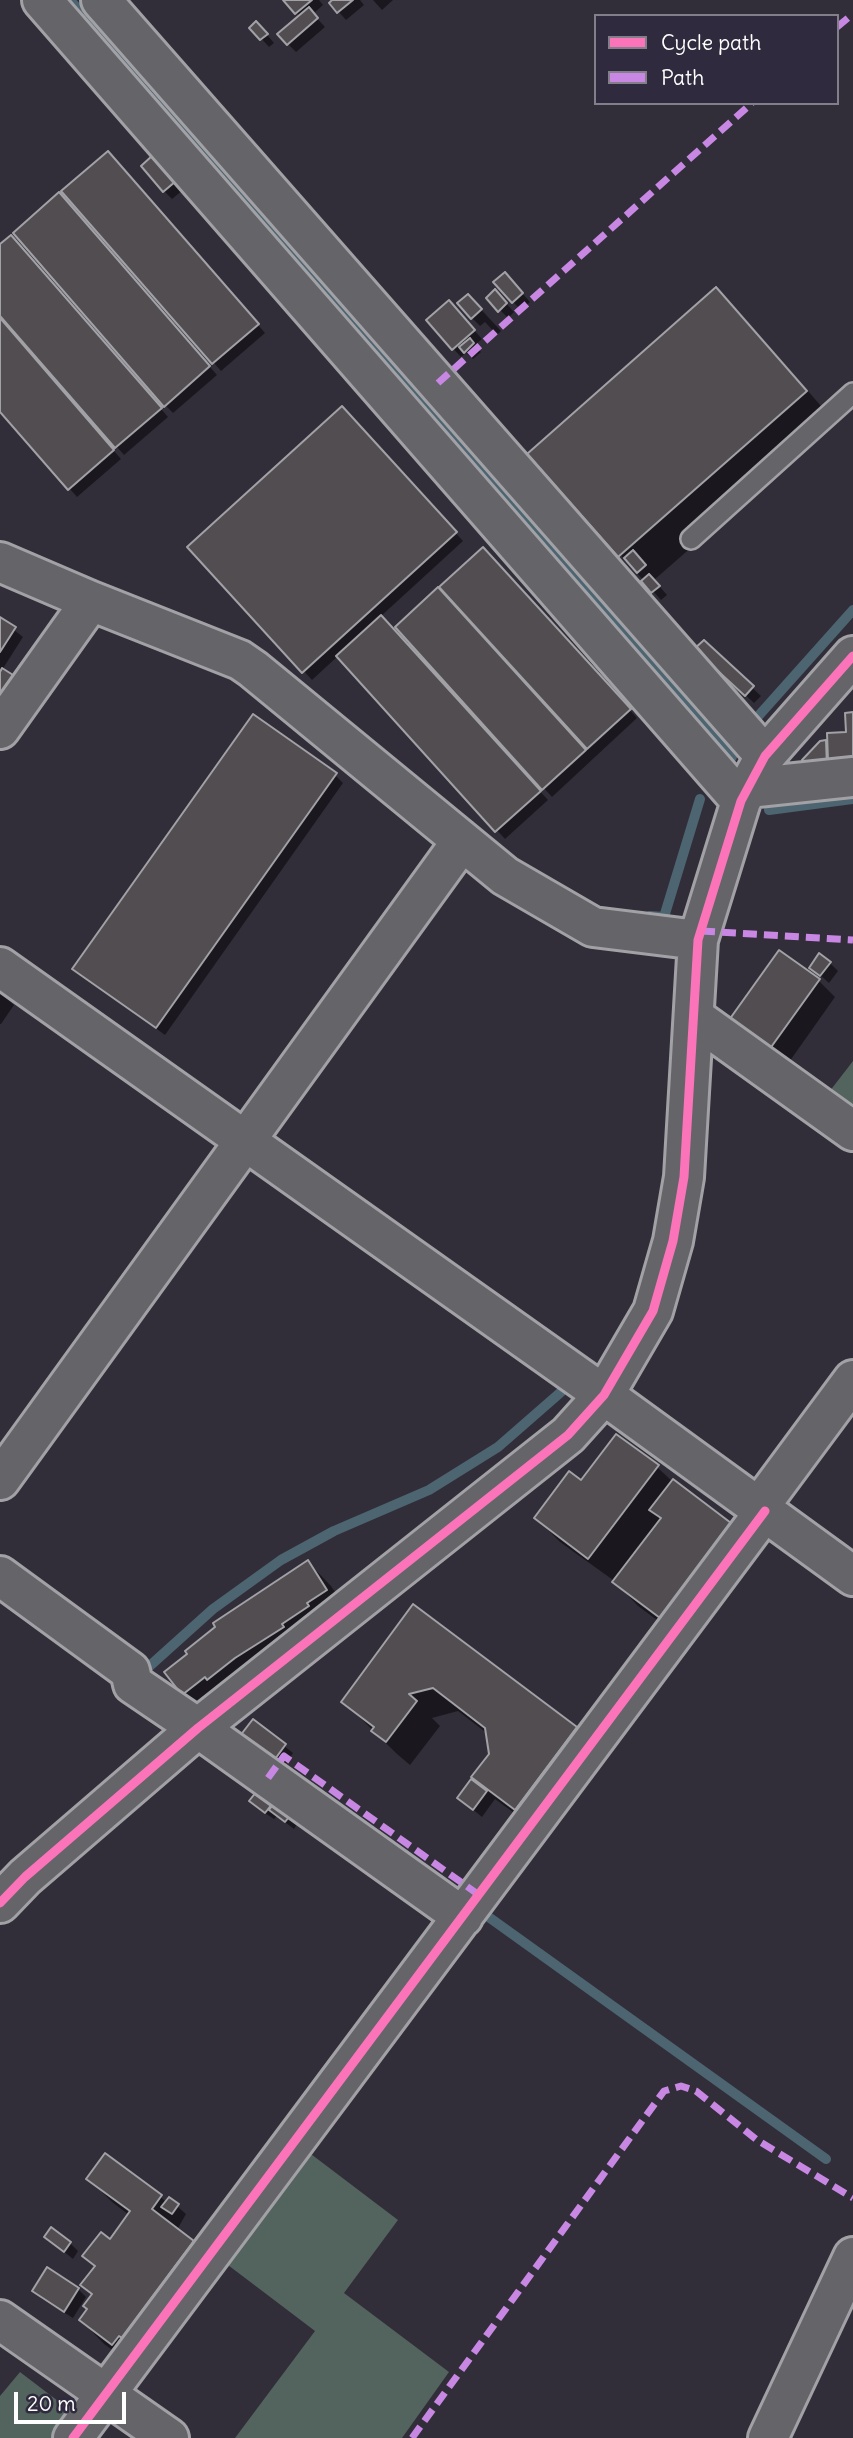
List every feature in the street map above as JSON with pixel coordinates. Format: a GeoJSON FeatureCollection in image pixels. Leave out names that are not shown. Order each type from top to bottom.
{"type":"FeatureCollection","features":[{"type":"Feature","properties":{"kind":"street"},"geometry":{"type":"LineString","coordinates":[[41,0],[751,782]]}},
{"type":"Feature","properties":{"kind":"street"},"geometry":{"type":"LineString","coordinates":[[101,0],[751,782]]}},
{"type":"Feature","properties":{"kind":"street"},"geometry":{"type":"LineString","coordinates":[[0,562],[246,664],[505,876],[593,927],[698,940]]}},
{"type":"Feature","properties":{"kind":"street"},"geometry":{"type":"LineString","coordinates":[[0,729],[91,601]]}},
{"type":"Feature","properties":{"kind":"street"},"geometry":{"type":"LineString","coordinates":[[0,1902],[25,1877],[198,1728],[568,1435],[604,1395],[653,1311],[673,1241],[684,1177],[698,940],[751,782],[853,656]]}},
{"type":"Feature","properties":{"kind":"street"},"geometry":{"type":"LineString","coordinates":[[751,782],[853,777]]}},
{"type":"Feature","properties":{"kind":"street"},"geometry":{"type":"LineString","coordinates":[[0,1480],[462,841]]}},
{"type":"Feature","properties":{"kind":"street"},"geometry":{"type":"LineString","coordinates":[[0,967],[604,1395],[853,1576]]}},
{"type":"Feature","properties":{"kind":"street"},"geometry":{"type":"LineString","coordinates":[[694,1017],[853,1131]]}},
{"type":"Feature","properties":{"kind":"street"},"geometry":{"type":"LineString","coordinates":[[73,2438],[463,1917],[762,1509],[853,1380]]}},
{"type":"Feature","properties":{"kind":"street"},"geometry":{"type":"LineString","coordinates":[[0,1576],[130,1671],[133,1684],[463,1917]]}},
{"type":"Feature","properties":{"kind":"street"},"geometry":{"type":"LineString","coordinates":[[768,2438],[853,2258]]}},
{"type":"Feature","properties":{"kind":"street"},"geometry":{"type":"LineString","coordinates":[[0,2320],[169,2438]]}},
{"type":"Feature","properties":{"kind":"lane"},"geometry":{"type":"LineString","coordinates":[[691,539],[853,393]]}},
{"type":"Feature","properties":{"kind":"shaded area"},"geometry":{"type":"Polygon","coordinates":[[[853,1061],[853,1115],[826,1096],[853,1061]]]}},
{"type":"Feature","properties":{"kind":"shaded area"},"geometry":{"type":"Polygon","coordinates":[[[303,2148],[398,2220],[344,2293],[449,2372],[402,2438],[235,2438],[315,2331],[220,2259],[303,2148]]]}},
{"type":"Feature","properties":{"kind":"shaded area"},"geometry":{"type":"Polygon","coordinates":[[[20,2372],[79,2417],[63,2438],[0,2438],[0,2396],[20,2372]]]}},
{"type":"Feature","properties":{"kind":"building"},"geometry":{"type":"Polygon","coordinates":[[[283,0],[312,0],[295,14],[283,0]]]}},
{"type":"Feature","properties":{"kind":"building"},"geometry":{"type":"Polygon","coordinates":[[[332,0],[353,0],[337,13],[329,3],[332,0]]]}},
{"type":"Feature","properties":{"kind":"building"},"geometry":{"type":"Polygon","coordinates":[[[309,7],[318,18],[287,45],[277,34],[309,7]]]}},
{"type":"Feature","properties":{"kind":"building"},"geometry":{"type":"Polygon","coordinates":[[[256,21],[268,34],[260,40],[249,28],[256,21]]]}},
{"type":"Feature","properties":{"kind":"building"},"geometry":{"type":"Polygon","coordinates":[[[108,151],[259,324],[212,364],[61,191],[108,151]]]}},
{"type":"Feature","properties":{"kind":"building"},"geometry":{"type":"Polygon","coordinates":[[[153,155],[176,181],[163,192],[141,166],[153,155]]]}},
{"type":"Feature","properties":{"kind":"building"},"geometry":{"type":"Polygon","coordinates":[[[59,192],[210,366],[164,407],[13,233],[59,192]]]}},
{"type":"Feature","properties":{"kind":"building"},"geometry":{"type":"Polygon","coordinates":[[[11,235],[162,408],[115,448],[0,316],[0,244],[11,235]]]}},
{"type":"Feature","properties":{"kind":"building"},"geometry":{"type":"Polygon","coordinates":[[[505,272],[523,293],[512,303],[493,282],[505,272]]]}},
{"type":"Feature","properties":{"kind":"building"},"geometry":{"type":"Polygon","coordinates":[[[716,287],[807,391],[618,557],[527,454],[716,287]]]}},
{"type":"Feature","properties":{"kind":"building"},"geometry":{"type":"Polygon","coordinates":[[[495,289],[507,303],[498,312],[486,298],[495,289]]]}},
{"type":"Feature","properties":{"kind":"building"},"geometry":{"type":"Polygon","coordinates":[[[468,294],[482,309],[471,319],[457,303],[468,294]]]}},
{"type":"Feature","properties":{"kind":"building"},"geometry":{"type":"Polygon","coordinates":[[[449,300],[475,330],[452,350],[426,320],[449,300]]]}},
{"type":"Feature","properties":{"kind":"building"},"geometry":{"type":"Polygon","coordinates":[[[0,318],[114,450],[68,490],[0,412],[0,318]]]}},
{"type":"Feature","properties":{"kind":"building"},"geometry":{"type":"Polygon","coordinates":[[[470,338],[474,343],[464,353],[459,347],[470,338]]]}},
{"type":"Feature","properties":{"kind":"building"},"geometry":{"type":"Polygon","coordinates":[[[342,406],[457,532],[302,673],[187,547],[342,406]]]}},
{"type":"Feature","properties":{"kind":"building"},"geometry":{"type":"Polygon","coordinates":[[[483,547],[631,709],[587,749],[439,587],[483,547]]]}},
{"type":"Feature","properties":{"kind":"building"},"geometry":{"type":"Polygon","coordinates":[[[633,550],[646,565],[637,573],[624,558],[633,550]]]}},
{"type":"Feature","properties":{"kind":"building"},"geometry":{"type":"Polygon","coordinates":[[[649,574],[660,586],[651,593],[641,581],[649,574]]]}},
{"type":"Feature","properties":{"kind":"building"},"geometry":{"type":"Polygon","coordinates":[[[438,587],[586,750],[542,790],[395,627],[438,587]]]}},
{"type":"Feature","properties":{"kind":"building"},"geometry":{"type":"Polygon","coordinates":[[[381,615],[541,791],[495,832],[336,656],[381,615]]]}},
{"type":"Feature","properties":{"kind":"building"},"geometry":{"type":"Polygon","coordinates":[[[0,617],[16,627],[0,652],[0,617]]]}},
{"type":"Feature","properties":{"kind":"building"},"geometry":{"type":"Polygon","coordinates":[[[704,640],[754,686],[745,696],[694,649],[704,640]]]}},
{"type":"Feature","properties":{"kind":"building"},"geometry":{"type":"Polygon","coordinates":[[[2,668],[21,680],[8,699],[0,693],[2,668]]]}},
{"type":"Feature","properties":{"kind":"building"},"geometry":{"type":"Polygon","coordinates":[[[853,712],[853,759],[828,761],[827,733],[846,732],[845,713],[853,712]]]}},
{"type":"Feature","properties":{"kind":"building"},"geometry":{"type":"Polygon","coordinates":[[[253,714],[337,773],[156,1028],[72,969],[253,714]]]}},
{"type":"Feature","properties":{"kind":"building"},"geometry":{"type":"Polygon","coordinates":[[[826,740],[827,767],[803,768],[802,760],[820,741],[826,740]]]}},
{"type":"Feature","properties":{"kind":"building"},"geometry":{"type":"Polygon","coordinates":[[[779,950],[820,979],[769,1050],[729,1020],[779,950]]]}},
{"type":"Feature","properties":{"kind":"building"},"geometry":{"type":"Polygon","coordinates":[[[819,953],[831,962],[820,976],[809,968],[819,953]]]}},
{"type":"Feature","properties":{"kind":"building"},"geometry":{"type":"Polygon","coordinates":[[[616,1434],[659,1465],[588,1559],[534,1518],[569,1471],[581,1480],[616,1434]]]}},
{"type":"Feature","properties":{"kind":"building"},"geometry":{"type":"Polygon","coordinates":[[[673,1479],[731,1523],[660,1618],[612,1582],[661,1518],[649,1510],[673,1479]]]}},
{"type":"Feature","properties":{"kind":"building"},"geometry":{"type":"Polygon","coordinates":[[[308,1560],[327,1590],[282,1624],[284,1627],[235,1658],[207,1680],[205,1677],[182,1695],[164,1672],[215,1627],[213,1623],[308,1560]]]}},
{"type":"Feature","properties":{"kind":"building"},"geometry":{"type":"Polygon","coordinates":[[[413,1604],[577,1727],[515,1810],[471,1777],[489,1754],[485,1728],[433,1688],[409,1694],[417,1701],[386,1742],[371,1731],[374,1727],[341,1702],[413,1604]]]}},
{"type":"Feature","properties":{"kind":"building"},"geometry":{"type":"Polygon","coordinates":[[[253,1719],[286,1744],[270,1766],[236,1741],[253,1719]]]}},
{"type":"Feature","properties":{"kind":"building"},"geometry":{"type":"Polygon","coordinates":[[[471,1779],[487,1791],[473,1810],[457,1798],[471,1779]]]}},
{"type":"Feature","properties":{"kind":"building"},"geometry":{"type":"Polygon","coordinates":[[[260,1787],[276,1799],[265,1813],[249,1801],[260,1787]]]}},
{"type":"Feature","properties":{"kind":"building"},"geometry":{"type":"Polygon","coordinates":[[[276,1800],[293,1812],[285,1822],[269,1810],[276,1800]]]}},
{"type":"Feature","properties":{"kind":"building"},"geometry":{"type":"Polygon","coordinates":[[[105,2153],[162,2195],[152,2209],[194,2241],[122,2338],[119,2336],[112,2345],[79,2320],[87,2309],[83,2306],[92,2294],[80,2285],[95,2266],[82,2256],[101,2232],[110,2239],[130,2211],[86,2179],[105,2153]]]}},
{"type":"Feature","properties":{"kind":"building"},"geometry":{"type":"Polygon","coordinates":[[[169,2197],[179,2204],[172,2214],[161,2207],[169,2197]]]}},
{"type":"Feature","properties":{"kind":"building"},"geometry":{"type":"Polygon","coordinates":[[[51,2227],[71,2242],[64,2252],[44,2237],[51,2227]]]}},
{"type":"Feature","properties":{"kind":"building"},"geometry":{"type":"Polygon","coordinates":[[[47,2267],[79,2288],[64,2312],[32,2291],[47,2267]]]}},
{"type":"Feature","properties":{"kind":"waterway"},"geometry":{"type":"LineString","coordinates":[[70,0],[732,757]]}},
{"type":"Feature","properties":{"kind":"waterway"},"geometry":{"type":"LineString","coordinates":[[753,722],[853,610]]}},
{"type":"Feature","properties":{"kind":"waterway"},"geometry":{"type":"LineString","coordinates":[[650,916],[664,917],[700,799]]}},
{"type":"Feature","properties":{"kind":"waterway"},"geometry":{"type":"LineString","coordinates":[[769,810],[853,799]]}},
{"type":"Feature","properties":{"kind":"waterway"},"geometry":{"type":"LineString","coordinates":[[143,1672],[213,1609],[281,1560],[334,1531],[429,1490],[498,1447],[561,1392]]}},
{"type":"Feature","properties":{"kind":"waterway"},"geometry":{"type":"LineString","coordinates":[[483,1913],[826,2159]]}},
{"type":"Feature","properties":{"kind":"marked path"},"geometry":{"type":"LineString","coordinates":[[839,25],[848,18]]}},
{"type":"Feature","properties":{"kind":"marked path"},"geometry":{"type":"LineString","coordinates":[[438,383],[750,105]]}},
{"type":"Feature","properties":{"kind":"marked path"},"geometry":{"type":"LineString","coordinates":[[701,931],[853,940]]}},
{"type":"Feature","properties":{"kind":"marked path"},"geometry":{"type":"LineString","coordinates":[[268,1778],[284,1756],[479,1895]]}},
{"type":"Feature","properties":{"kind":"marked path"},"geometry":{"type":"LineString","coordinates":[[412,2438],[664,2091],[681,2086],[696,2091],[757,2140],[853,2198]]}},
{"type":"Feature","properties":{"kind":"cycle path"},"geometry":{"type":"LineString","coordinates":[[0,1903],[25,1877],[198,1728],[568,1435],[604,1395],[653,1311],[673,1241],[684,1177],[698,940],[741,801],[765,756],[853,656]]}},
{"type":"Feature","properties":{"kind":"cycle path"},"geometry":{"type":"LineString","coordinates":[[73,2438],[765,1511]]}}]}
